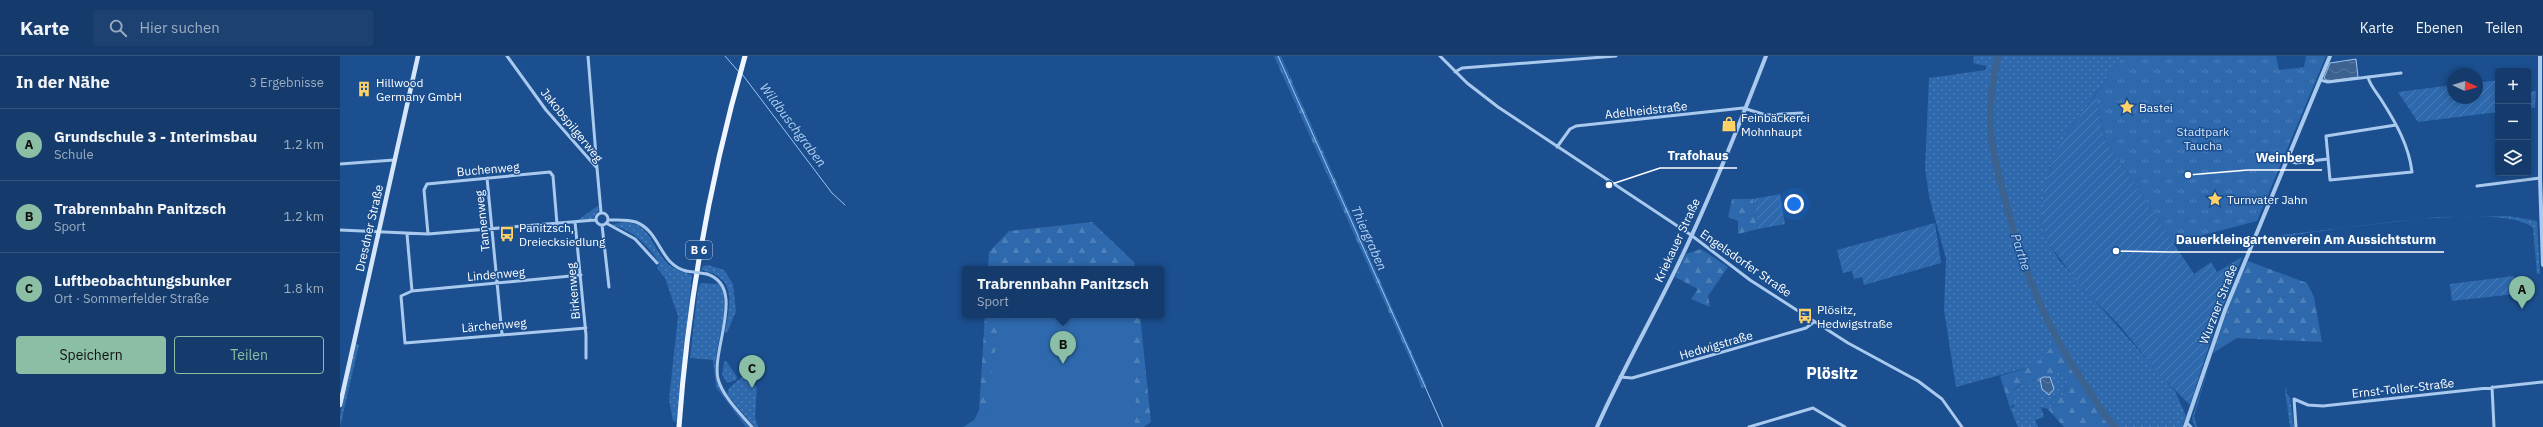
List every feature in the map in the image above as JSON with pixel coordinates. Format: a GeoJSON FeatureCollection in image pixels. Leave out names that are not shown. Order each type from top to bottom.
{"type":"FeatureCollection","features":[{"type":"Feature","properties":{"kind":"main road","name":"Dresdner Straße"},"geometry":{"type":"LineString","coordinates":[[340,405],[418,56]]}},
{"type":"Feature","properties":{"kind":"main road","name":"B 6"},"geometry":{"type":"LineString","coordinates":[[679,427],[688,326],[697,262],[719,152],[745,56]]}},
{"type":"Feature","properties":{"kind":"street","name":"Jakobspilgerweg"},"geometry":{"type":"LineString","coordinates":[[507,56],[546,110],[597,168],[601,212]]}},
{"type":"Feature","properties":{"kind":"street"},"geometry":{"type":"LineString","coordinates":[[588,56],[597,168]]}},
{"type":"Feature","properties":{"kind":"street","name":"Engelsdorfer Straße"},"geometry":{"type":"LineString","coordinates":[[1440,56],[1455,72],[1498,107],[1691,236],[1750,280],[1848,343],[1918,381],[1942,399],[1962,427]]}},
{"type":"Feature","properties":{"kind":"street"},"geometry":{"type":"LineString","coordinates":[[1455,72],[1462,68],[1616,56]]}},
{"type":"Feature","properties":{"kind":"street","name":"Kriekauer Straße"},"geometry":{"type":"LineString","coordinates":[[1597,427],[1620,377],[1691,236],[1746,108],[1766,56]]}},
{"type":"Feature","properties":{"kind":"street","name":"Wurzner Straße"},"geometry":{"type":"LineString","coordinates":[[2186,425],[2225,310],[2330,56]]}},
{"type":"Feature","properties":{"kind":"street"},"geometry":{"type":"LineString","coordinates":[[2540,56],[2540,178],[2543,265]]}},
{"type":"Feature","properties":{"kind":"street"},"geometry":{"type":"LineString","coordinates":[[2320,80],[2328,82],[2401,73]]}},
{"type":"Feature","properties":{"kind":"street"},"geometry":{"type":"LineString","coordinates":[[2368,77],[2396,125],[2407,147],[2412,172],[2331,181],[2327,159],[2326,137],[2328,134],[2396,125]]}},
{"type":"Feature","properties":{"kind":"street"},"geometry":{"type":"LineString","coordinates":[[1746,108],[1766,115],[1802,113]]}},
{"type":"Feature","properties":{"kind":"street","name":"Adelheidstraße"},"geometry":{"type":"LineString","coordinates":[[1557,147],[1570,129],[1576,126],[1746,108]]}},
{"type":"Feature","properties":{"kind":"street"},"geometry":{"type":"LineString","coordinates":[[2287,160],[2296,163],[2327,159]]}},
{"type":"Feature","properties":{"kind":"street"},"geometry":{"type":"LineString","coordinates":[[340,164],[394,160]]}},
{"type":"Feature","properties":{"kind":"street","name":"Buchenweg"},"geometry":{"type":"LineString","coordinates":[[428,234],[424,186],[430,183],[550,172],[553,176],[557,224]]}},
{"type":"Feature","properties":{"kind":"street","name":"Tannenweg"},"geometry":{"type":"LineString","coordinates":[[487,178],[502,334]]}},
{"type":"Feature","properties":{"kind":"street"},"geometry":{"type":"LineString","coordinates":[[2477,186],[2540,178]]}},
{"type":"Feature","properties":{"kind":"street"},"geometry":{"type":"LineString","coordinates":[[596,220],[596,216],[601,212],[607,215],[605,223],[609,286]]}},
{"type":"Feature","properties":{"kind":"street"},"geometry":{"type":"LineString","coordinates":[[340,230],[428,234],[596,220],[635,238],[657,264]]}},
{"type":"Feature","properties":{"kind":"street"},"geometry":{"type":"LineString","coordinates":[[605,223],[630,221],[639,224],[654,237],[667,261],[677,268],[707,274],[721,283],[727,296],[717,362],[720,383],[726,395],[752,427]]}},
{"type":"Feature","properties":{"kind":"street","name":"Birkenweg"},"geometry":{"type":"LineString","coordinates":[[575,222],[586,328],[586,358]]}},
{"type":"Feature","properties":{"kind":"street"},"geometry":{"type":"LineString","coordinates":[[407,234],[412,291]]}},
{"type":"Feature","properties":{"kind":"street","name":"Lindenweg"},"geometry":{"type":"LineString","coordinates":[[412,291],[580,275]]}},
{"type":"Feature","properties":{"kind":"street","name":"Lärchenweg"},"geometry":{"type":"LineString","coordinates":[[412,291],[401,296],[405,343],[586,328]]}},
{"type":"Feature","properties":{"kind":"street","name":"Hedwigstraße"},"geometry":{"type":"LineString","coordinates":[[1620,377],[1632,378],[1806,328],[1814,322]]}},
{"type":"Feature","properties":{"kind":"street","name":"Ernst-Toller-Straße"},"geometry":{"type":"LineString","coordinates":[[2296,427],[2294,399],[2308,405],[2323,406],[2543,382]]}},
{"type":"Feature","properties":{"kind":"street"},"geometry":{"type":"LineString","coordinates":[[2492,387],[2494,427]]}},
{"type":"Feature","properties":{"kind":"street"},"geometry":{"type":"LineString","coordinates":[[1749,427],[1813,408],[1845,427]]}},
{"type":"Feature","properties":{"kind":"street"},"geometry":{"type":"LineString","coordinates":[[2186,425],[2191,427]]}},
{"type":"Feature","properties":{"kind":"green space"},"geometry":{"type":"Polygon","coordinates":[[[1274,56],[1281,56],[1417,364],[1413,366],[1274,56]]]}},
{"type":"Feature","properties":{"kind":"green space"},"geometry":{"type":"Polygon","coordinates":[[[1974,56],[2123,56],[2064,137],[2050,168],[2041,222],[2049,244],[2060,261],[2175,391],[2186,416],[2182,427],[2115,427],[2056,339],[2043,359],[2037,365],[1956,387],[1944,310],[1946,259],[1929,196],[1925,168],[1929,78],[1986,70],[1986,66],[1973,63],[1974,56]]]}},
{"type":"Feature","properties":{"kind":"green space","name":"Stadtpark Taucha"},"geometry":{"type":"Polygon","coordinates":[[[2123,56],[2276,56],[2279,70],[2304,67],[2306,56],[2326,56],[2257,221],[2173,243],[2105,140],[2095,95],[2123,56]]]}},
{"type":"Feature","properties":{"kind":"green space"},"geometry":{"type":"Polygon","coordinates":[[[2495,80],[2495,112],[2418,122],[2398,92],[2447,86],[2447,104],[2483,104],[2483,82],[2495,80]]]}},
{"type":"Feature","properties":{"kind":"green space"},"geometry":{"type":"Polygon","coordinates":[[[2536,91],[2535,108],[2531,108],[2531,92],[2536,91]]]}},
{"type":"Feature","properties":{"kind":"green space"},"geometry":{"type":"Polygon","coordinates":[[[2095,95],[2105,140],[2194,274],[2211,262],[2217,272],[2242,257],[2216,324],[2190,405],[2159,374],[2120,326],[2079,284],[2049,244],[2041,222],[2045,188],[2053,159],[2064,137],[2095,95]]]}},
{"type":"Feature","properties":{"kind":"green space"},"geometry":{"type":"Polygon","coordinates":[[[1780,194],[1785,224],[1758,229],[1753,199],[1780,194]]]}},
{"type":"Feature","properties":{"kind":"green space"},"geometry":{"type":"Polygon","coordinates":[[[1732,199],[1753,199],[1758,229],[1738,234],[1738,221],[1728,217],[1732,199]]]}},
{"type":"Feature","properties":{"kind":"green space"},"geometry":{"type":"Polygon","coordinates":[[[599,205],[598,211],[592,219],[578,220],[599,205]]]}},
{"type":"Feature","properties":{"kind":"green space"},"geometry":{"type":"Polygon","coordinates":[[[2509,216],[2537,221],[2540,274],[2537,274],[2533,228],[2516,220],[2490,217],[2456,217],[2414,220],[2437,217],[2509,216]]]}},
{"type":"Feature","properties":{"kind":"green space"},"geometry":{"type":"Polygon","coordinates":[[[2414,220],[2348,227],[2381,223],[2414,220]]]}},
{"type":"Feature","properties":{"kind":"green space"},"geometry":{"type":"Polygon","coordinates":[[[624,222],[633,223],[645,231],[667,263],[682,272],[692,275],[677,422],[673,421],[669,400],[678,316],[665,278],[657,268],[659,263],[655,256],[638,238],[625,230],[610,225],[624,222]]]}},
{"type":"Feature","properties":{"kind":"green space"},"geometry":{"type":"Polygon","coordinates":[[[1092,222],[1134,262],[1135,266],[988,266],[989,252],[1009,231],[1092,222]]]}},
{"type":"Feature","properties":{"kind":"green space"},"geometry":{"type":"Polygon","coordinates":[[[1935,223],[1941,263],[1864,285],[1862,277],[1854,279],[1852,271],[1843,273],[1837,250],[1935,223]]]}},
{"type":"Feature","properties":{"kind":"green space"},"geometry":{"type":"Polygon","coordinates":[[[2348,227],[2294,235],[2289,237],[2287,245],[2281,235],[2348,227]]]}},
{"type":"Feature","properties":{"kind":"green space"},"geometry":{"type":"Polygon","coordinates":[[[1701,249],[1728,267],[1708,296],[1710,307],[1691,299],[1698,289],[1675,277],[1686,254],[1701,249]]]}},
{"type":"Feature","properties":{"kind":"green space"},"geometry":{"type":"Polygon","coordinates":[[[2248,261],[2307,283],[2314,297],[2322,342],[2237,338],[2213,353],[2232,296],[2248,261]]]}},
{"type":"Feature","properties":{"kind":"green space"},"geometry":{"type":"Polygon","coordinates":[[[1084,264],[1088,266],[1064,266],[1084,264]]]}},
{"type":"Feature","properties":{"kind":"green space"},"geometry":{"type":"Polygon","coordinates":[[[708,265],[724,270],[733,284],[736,311],[727,333],[725,332],[729,311],[729,293],[726,285],[721,279],[713,274],[701,270],[703,266],[708,265]]]}},
{"type":"Feature","properties":{"kind":"green space"},"geometry":{"type":"Polygon","coordinates":[[[2514,276],[2515,294],[2452,301],[2450,284],[2514,276]]]}},
{"type":"Feature","properties":{"kind":"green space"},"geometry":{"type":"Polygon","coordinates":[[[701,283],[719,284],[723,295],[725,306],[715,370],[717,382],[726,400],[749,427],[746,427],[716,387],[713,360],[690,358],[698,288],[701,283]]]}},
{"type":"Feature","properties":{"kind":"green space"},"geometry":{"type":"Polygon","coordinates":[[[985,318],[1015,318],[1021,427],[963,427],[974,420],[979,410],[985,318]]]}},
{"type":"Feature","properties":{"kind":"green space"},"geometry":{"type":"Polygon","coordinates":[[[1001,318],[1130,318],[1131,321],[1136,407],[1134,427],[968,427],[985,414],[1001,318]]]}},
{"type":"Feature","properties":{"kind":"green space"},"geometry":{"type":"Polygon","coordinates":[[[1112,318],[1140,318],[1151,422],[1144,427],[1112,427],[1112,318]]]}},
{"type":"Feature","properties":{"kind":"green space"},"geometry":{"type":"Polygon","coordinates":[[[2056,339],[2115,427],[2064,427],[2047,408],[2049,409],[2055,404],[2051,397],[2063,395],[2068,381],[2059,373],[2043,377],[2040,382],[2025,383],[2016,387],[2013,390],[2016,402],[2010,408],[2000,376],[2033,365],[2044,356],[2056,339]]]}},
{"type":"Feature","properties":{"kind":"green space"},"geometry":{"type":"Polygon","coordinates":[[[356,344],[359,345],[340,427],[340,416],[356,344]]]}},
{"type":"Feature","properties":{"kind":"green space"},"geometry":{"type":"Polygon","coordinates":[[[2213,353],[2194,416],[2197,427],[2195,427],[2192,418],[2213,353]]]}},
{"type":"Feature","properties":{"kind":"green space"},"geometry":{"type":"Polygon","coordinates":[[[724,361],[727,362],[737,377],[736,380],[727,383],[722,375],[724,361]]]}},
{"type":"Feature","properties":{"kind":"green space"},"geometry":{"type":"Polygon","coordinates":[[[1417,364],[1427,387],[1422,389],[1413,366],[1417,364]]]}},
{"type":"Feature","properties":{"kind":"green space"},"geometry":{"type":"Polygon","coordinates":[[[747,373],[757,388],[755,417],[758,427],[754,427],[727,394],[729,388],[747,373]]]}},
{"type":"Feature","properties":{"kind":"green space"},"geometry":{"type":"Polygon","coordinates":[[[2051,373],[2059,373],[2068,381],[2063,395],[2052,397],[2055,404],[2049,409],[2041,407],[2044,417],[2035,420],[2038,427],[2018,427],[2010,408],[2014,407],[2013,390],[2025,382],[2040,382],[2042,389],[2052,382],[2048,376],[2051,373]]]}},
{"type":"Feature","properties":{"kind":"green space"},"geometry":{"type":"Polygon","coordinates":[[[2287,387],[2286,393],[2290,398],[2294,427],[2290,427],[2285,390],[2287,387]]]}},
{"type":"Feature","properties":{"kind":"water"},"geometry":{"type":"Polygon","coordinates":[[[2356,59],[2358,77],[2328,81],[2324,78],[2330,63],[2356,59]]]}},
{"type":"Feature","properties":{"kind":"water"},"geometry":{"type":"Polygon","coordinates":[[[2043,377],[2050,377],[2054,389],[2049,395],[2042,389],[2040,379],[2043,377]]]}},
{"type":"Feature","properties":{"kind":"waterway","name":"Wildbuschgraben"},"geometry":{"type":"LineString","coordinates":[[725,56],[738,71]]}},
{"type":"Feature","properties":{"kind":"waterway","name":"Thiergraben"},"geometry":{"type":"LineString","coordinates":[[1278,56],[1443,427]]}},
{"type":"Feature","properties":{"kind":"waterway","name":"Parthe"},"geometry":{"type":"LineString","coordinates":[[1998,56],[1994,75],[1991,105],[1990,124],[1992,143],[1999,177],[2020,252],[2038,299],[2060,344],[2100,408],[2115,427]]}},
{"type":"Feature","properties":{"kind":"waterway","name":"Wildbuschgraben"},"geometry":{"type":"LineString","coordinates":[[742,74],[832,193],[845,205]]}},
{"type":"Feature","properties":{"kind":"place","name":"Hillwood Germany GmbH"},"geometry":{"type":"Point","coordinates":[364,89]}},
{"type":"Feature","properties":{"kind":"place","name":"Bastei"},"geometry":{"type":"Point","coordinates":[2127,107]}},
{"type":"Feature","properties":{"kind":"place","name":"Feinbäckerei Mohnhaupt"},"geometry":{"type":"Point","coordinates":[1729,124]}},
{"type":"Feature","properties":{"kind":"place","name":"Weinberg"},"geometry":{"type":"Point","coordinates":[2188,175]}},
{"type":"Feature","properties":{"kind":"place","name":"Trafohaus"},"geometry":{"type":"Point","coordinates":[1609,185]}},
{"type":"Feature","properties":{"kind":"place","name":"Turnvater Jahn"},"geometry":{"type":"Point","coordinates":[2215,199]}},
{"type":"Feature","properties":{"kind":"place","name":"Panitzsch, Dreiecksiedlung"},"geometry":{"type":"Point","coordinates":[507,234]}},
{"type":"Feature","properties":{"kind":"place","name":"Dauerkleingartenverein Am Aussichtsturm"},"geometry":{"type":"Point","coordinates":[2116,251]}},
{"type":"Feature","properties":{"kind":"place","name":"Grundschule 3 - Interimsbau"},"geometry":{"type":"Point","coordinates":[2522,309]}},
{"type":"Feature","properties":{"kind":"place","name":"Plösitz, Hedwigstraße"},"geometry":{"type":"Point","coordinates":[1805,316]}},
{"type":"Feature","properties":{"kind":"place","name":"Trabrennbahn Panitzsch"},"geometry":{"type":"Point","coordinates":[1063,364]}},
{"type":"Feature","properties":{"kind":"place","name":"Luftbeobachtungsbunker"},"geometry":{"type":"Point","coordinates":[752,388]}},
{"type":"Feature","properties":{"kind":"district","name":"Plösitz"},"geometry":{"type":"Point","coordinates":[1832,373]}}]}
